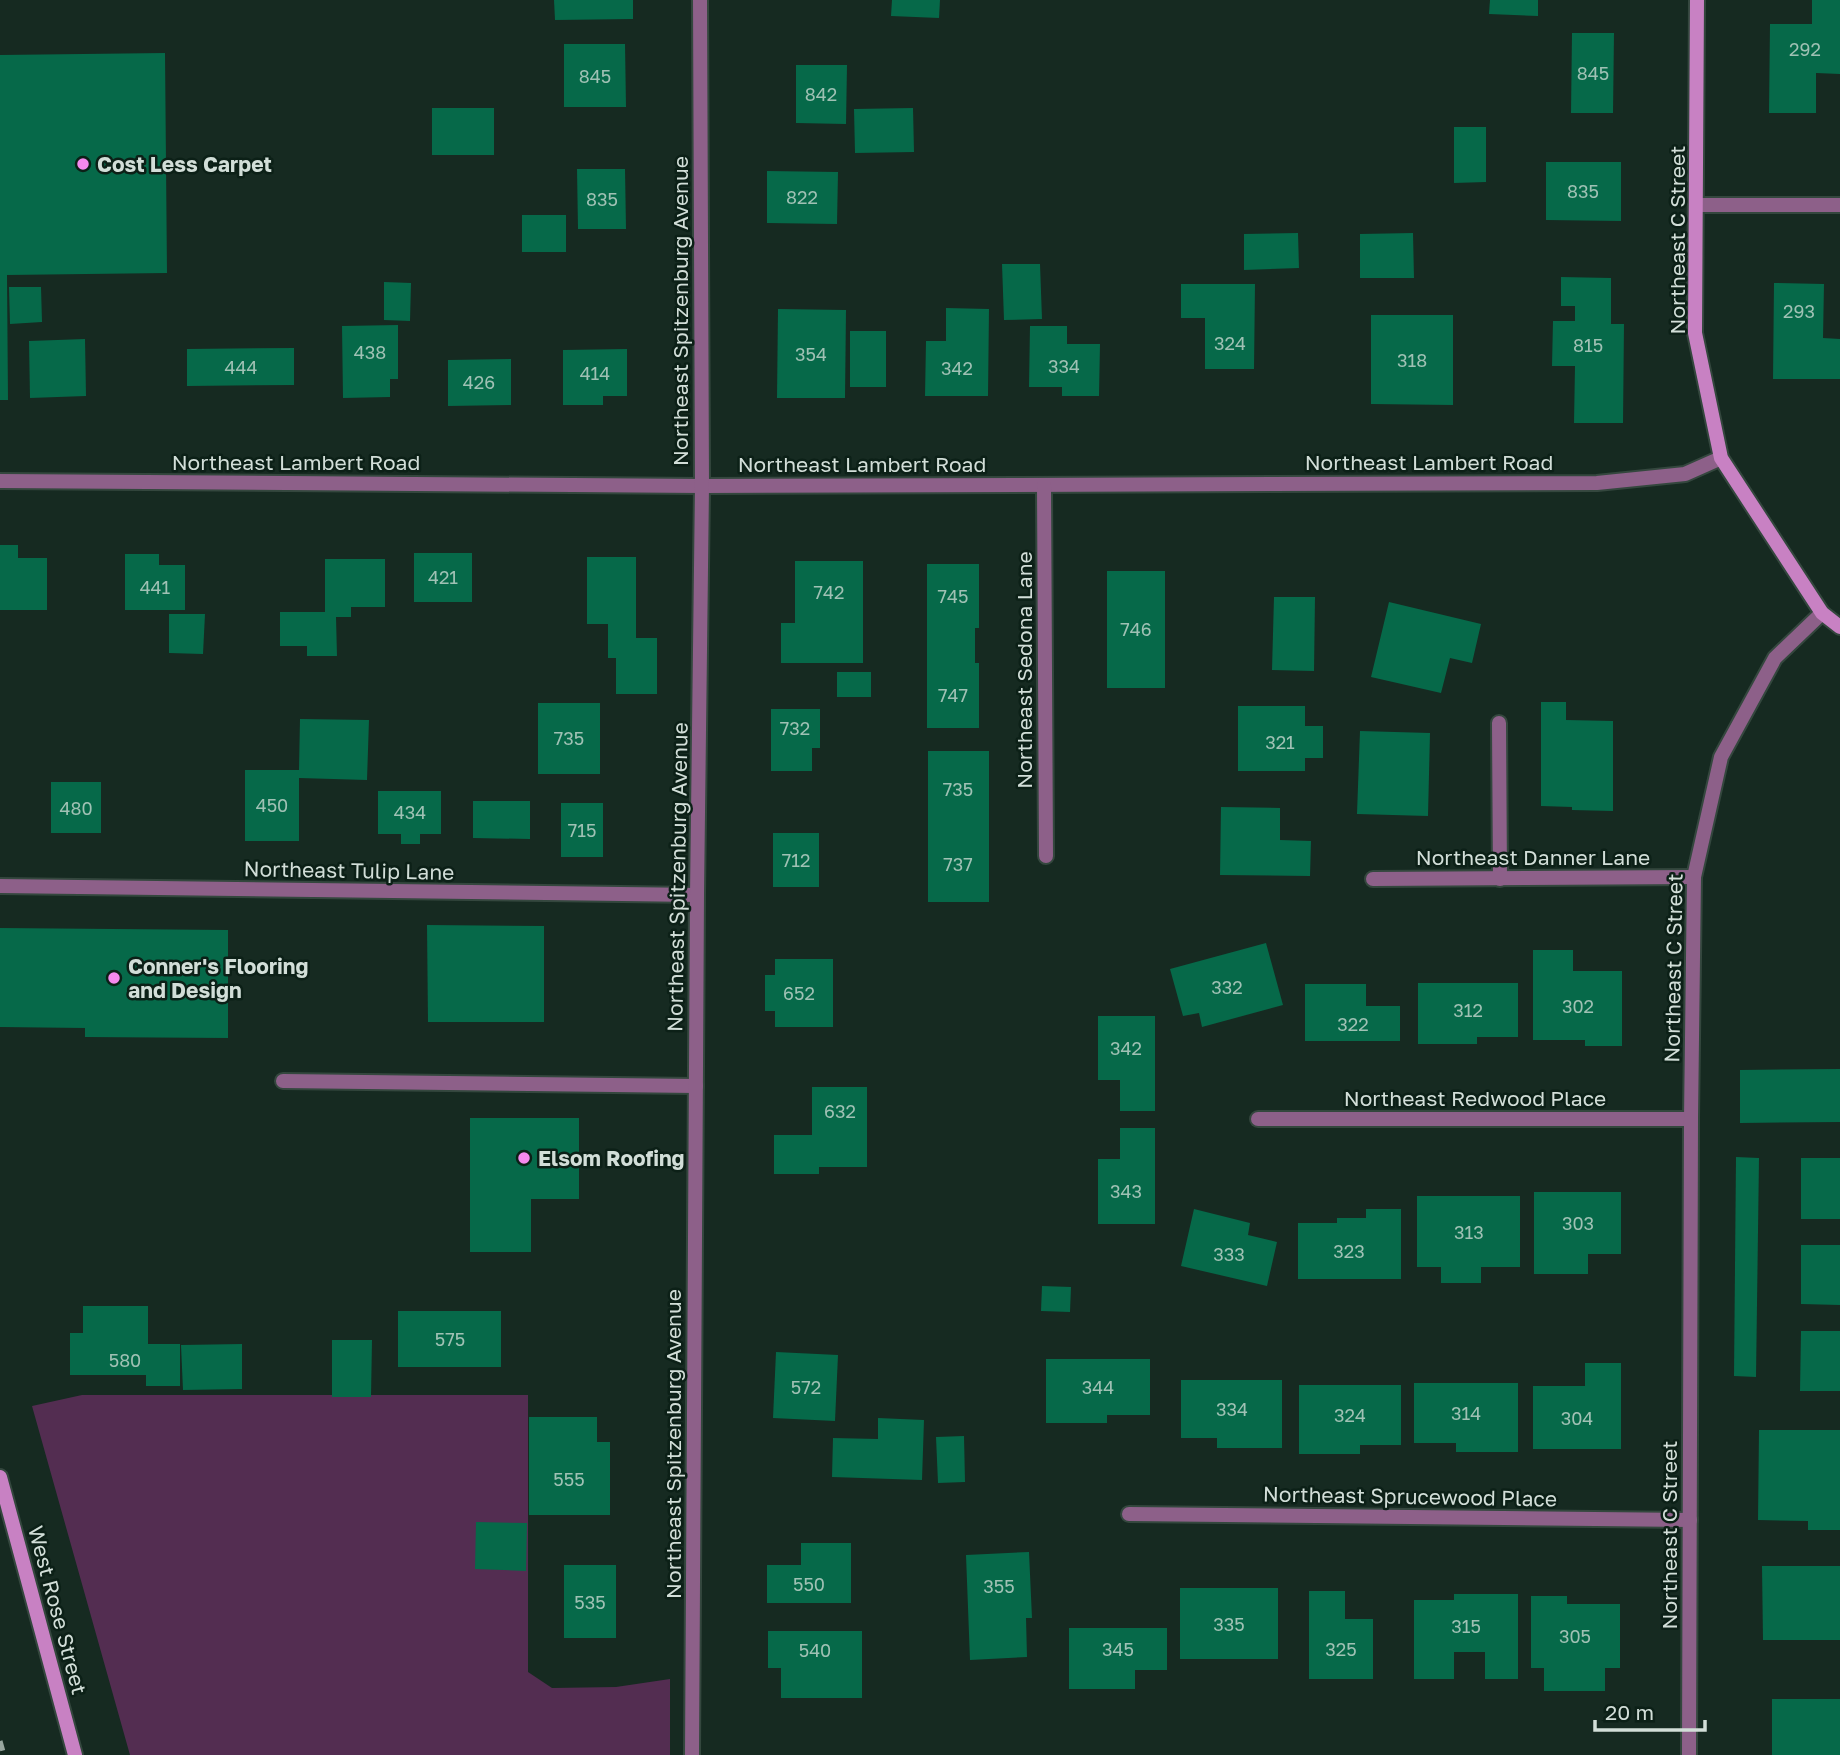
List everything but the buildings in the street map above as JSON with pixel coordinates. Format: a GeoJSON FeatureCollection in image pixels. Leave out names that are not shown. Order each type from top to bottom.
{"type":"FeatureCollection","features":[{"type":"Feature","properties":{"kind":"main road","name":"Northeast C Street"},"geometry":{"type":"LineString","coordinates":[[1697,0],[1698,205],[1695,333],[1721,457],[1822,613]]}},
{"type":"Feature","properties":{"kind":"main road"},"geometry":{"type":"LineString","coordinates":[[1822,613],[1840,627]]}},
{"type":"Feature","properties":{"kind":"main road","name":"West Rose Street"},"geometry":{"type":"LineString","coordinates":[[0,1477],[75,1755]]}},
{"type":"Feature","properties":{"kind":"street","name":"Northeast Spitzenburg Avenue"},"geometry":{"type":"LineString","coordinates":[[692,1755],[702,486],[700,0]]}},
{"type":"Feature","properties":{"kind":"street"},"geometry":{"type":"LineString","coordinates":[[1698,205],[1840,205]]}},
{"type":"Feature","properties":{"kind":"street","name":"Northeast Lambert Road"},"geometry":{"type":"LineString","coordinates":[[0,481],[702,486],[1597,483],[1685,474],[1721,457]]}},
{"type":"Feature","properties":{"kind":"street","name":"Northeast Sedona Lane"},"geometry":{"type":"LineString","coordinates":[[1044,485],[1046,856]]}},
{"type":"Feature","properties":{"kind":"street","name":"Northeast C Street"},"geometry":{"type":"LineString","coordinates":[[1689,1755],[1694,877],[1721,757],[1775,658],[1822,613]]}},
{"type":"Feature","properties":{"kind":"street"},"geometry":{"type":"LineString","coordinates":[[1499,723],[1500,878]]}},
{"type":"Feature","properties":{"kind":"street","name":"Northeast Danner Lane"},"geometry":{"type":"LineString","coordinates":[[1373,879],[1694,877]]}},
{"type":"Feature","properties":{"kind":"street","name":"Northeast Tulip Lane"},"geometry":{"type":"LineString","coordinates":[[0,887],[697,895]]}},
{"type":"Feature","properties":{"kind":"street"},"geometry":{"type":"LineString","coordinates":[[283,1081],[696,1086]]}},
{"type":"Feature","properties":{"kind":"street","name":"Northeast Redwood Place"},"geometry":{"type":"LineString","coordinates":[[1258,1119],[1691,1119]]}},
{"type":"Feature","properties":{"kind":"street","name":"Northeast Sprucewood Place"},"geometry":{"type":"LineString","coordinates":[[1129,1514],[1690,1520]]}},
{"type":"Feature","properties":{"kind":"shaded area"},"geometry":{"type":"Polygon","coordinates":[[[82,1395],[528,1395],[528,1672],[552,1688],[616,1687],[670,1679],[670,1755],[130,1755],[32,1406],[82,1395]]]}},
{"type":"Feature","properties":{"kind":"railway"},"geometry":{"type":"LineString","coordinates":[[0,1741],[4,1755]]}},
{"type":"Feature","properties":{"kind":"place","name":"Cost Less Carpet"},"geometry":{"type":"Point","coordinates":[83,164]}},
{"type":"Feature","properties":{"kind":"place","name":"Conner's Flooring and Design"},"geometry":{"type":"Point","coordinates":[114,978]}},
{"type":"Feature","properties":{"kind":"place","name":"Elsom Roofing"},"geometry":{"type":"Point","coordinates":[524,1158]}}]}
